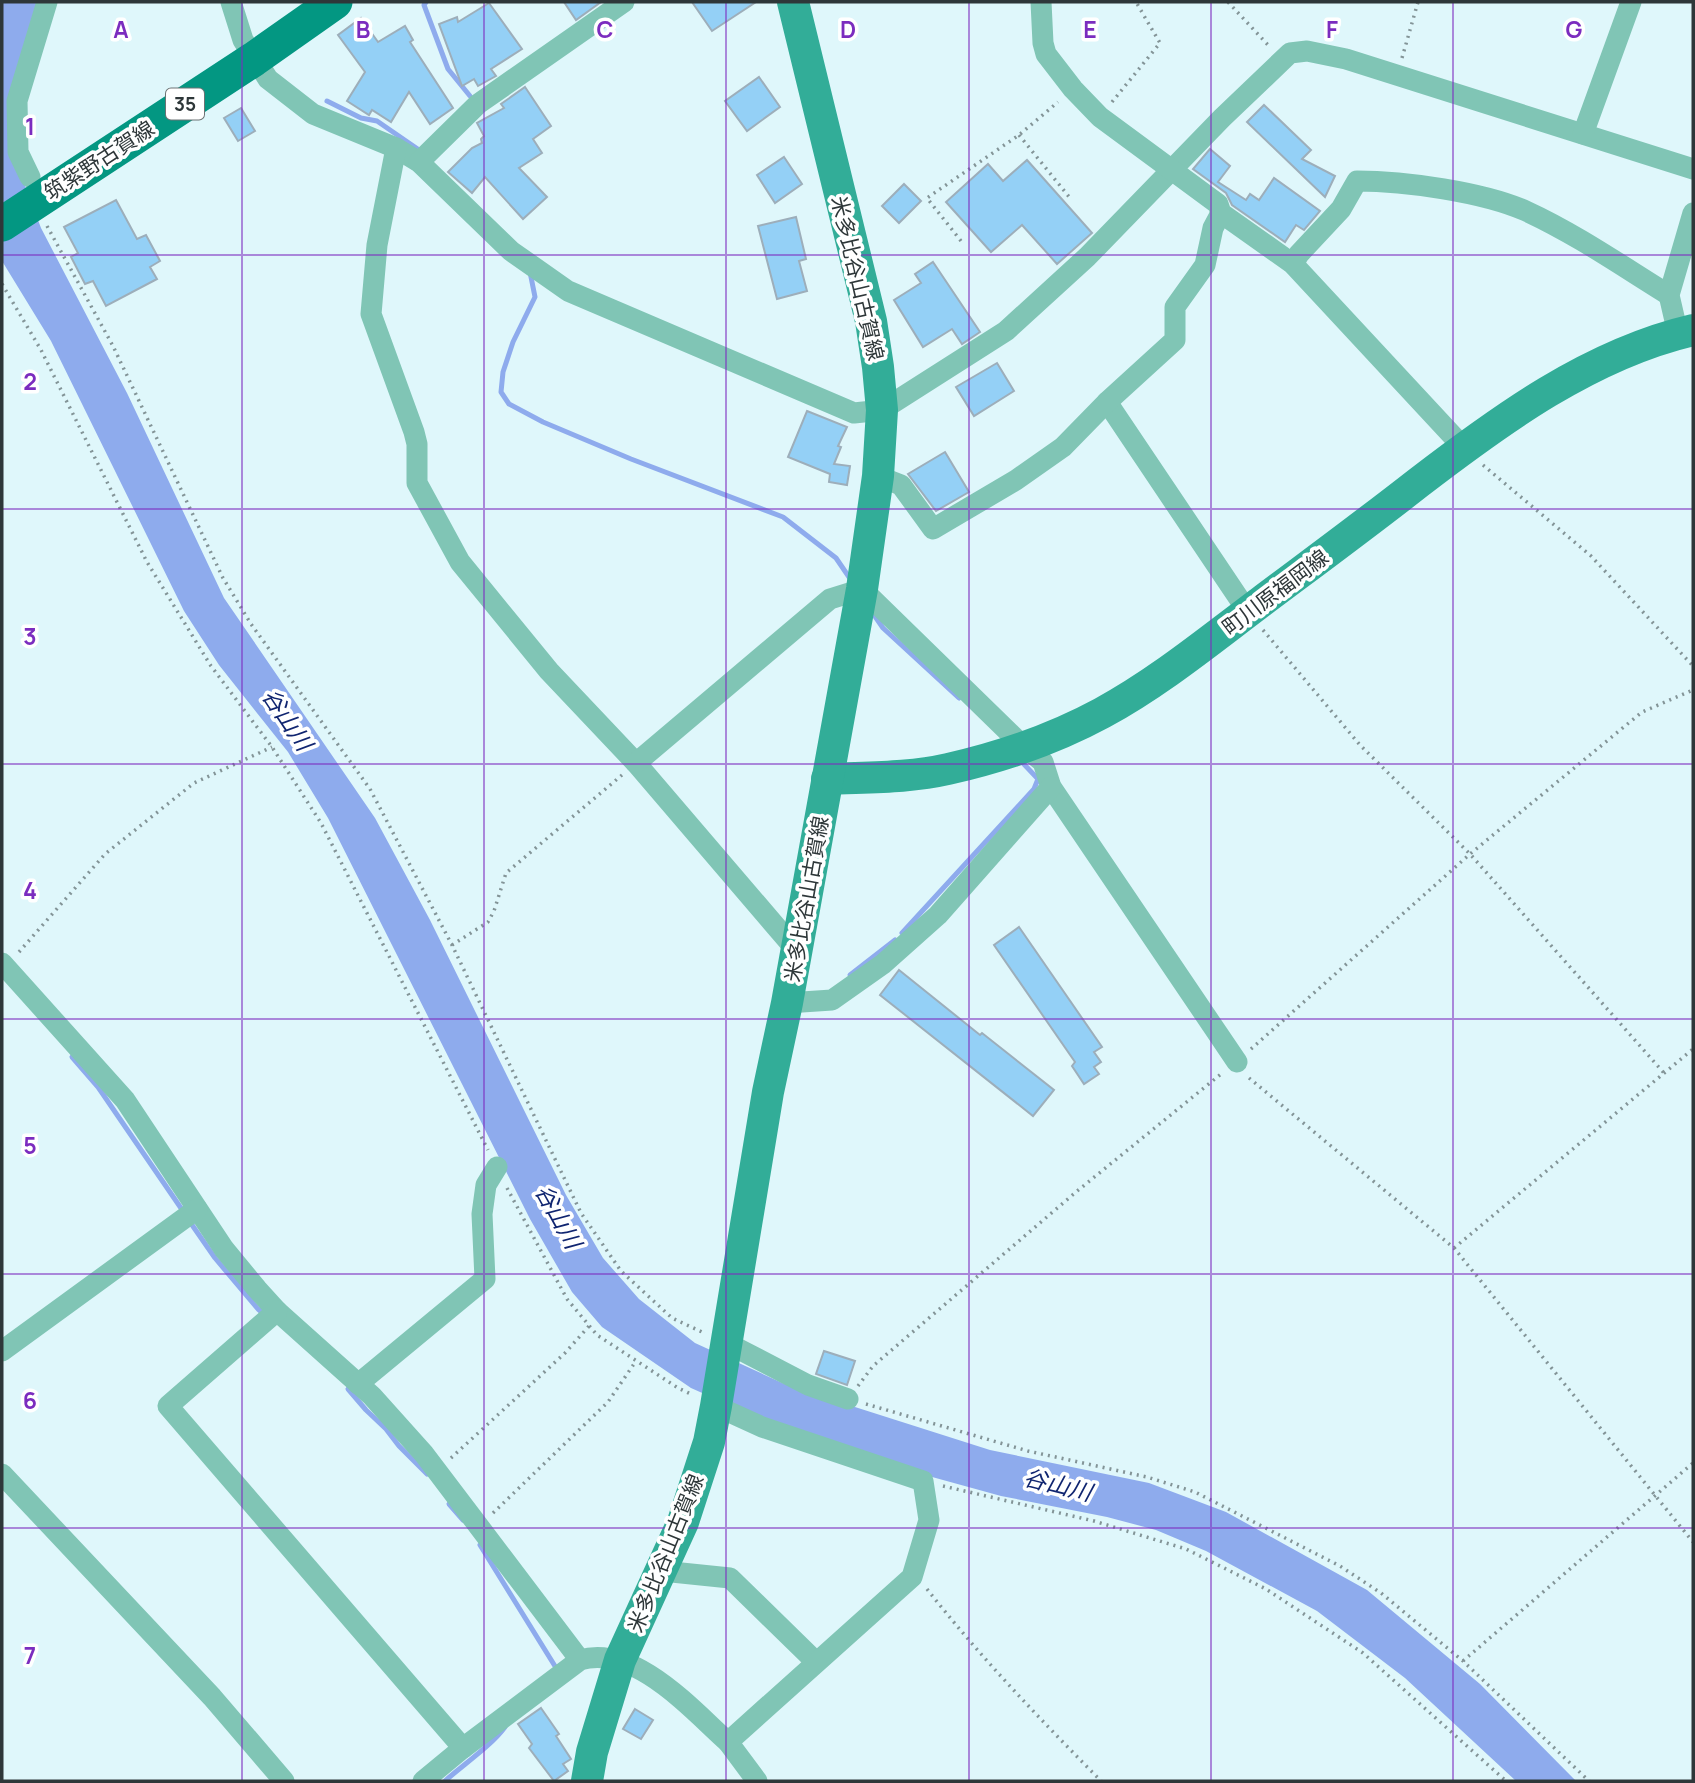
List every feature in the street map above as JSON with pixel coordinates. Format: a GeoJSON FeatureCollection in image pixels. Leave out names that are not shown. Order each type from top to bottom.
{"type":"FeatureCollection","features":[{"type":"Feature","properties":{"kind":"main road","name":"筑紫野古賀線"},"geometry":{"type":"LineString","coordinates":[[248,49],[294,2]]}},
{"type":"Feature","properties":{"kind":"main road","name":"筑紫野古賀線"},"geometry":{"type":"LineString","coordinates":[[2,224],[25,191],[248,49],[335,2]]}},
{"type":"Feature","properties":{"kind":"main road","name":"米多比谷山古賀線"},"geometry":{"type":"LineString","coordinates":[[587,1781],[620,1660],[662,1572],[682,1522],[705,1452],[716,1404],[768,1092],[787,1003],[862,589],[878,476],[882,411],[871,321],[793,2]]}},
{"type":"Feature","properties":{"kind":"main road","name":"町川原福岡線"},"geometry":{"type":"LineString","coordinates":[[827,779],[903,776],[946,770],[1051,738],[1102,713],[1174,667],[1464,448],[1547,392],[1588,370],[1686,332]]}},
{"type":"Feature","properties":{"kind":"street"},"geometry":{"type":"LineString","coordinates":[[25,191],[18,152],[17,101],[47,2]]}},
{"type":"Feature","properties":{"kind":"street"},"geometry":{"type":"LineString","coordinates":[[231,2],[232,13],[248,49],[268,79],[313,114],[396,148],[419,162],[511,251],[568,290],[854,413],[882,411],[1006,331],[1087,257],[1290,53],[1307,51],[1346,60],[1693,169]]}},
{"type":"Feature","properties":{"kind":"street"},"geometry":{"type":"LineString","coordinates":[[419,162],[478,104],[624,2]]}},
{"type":"Feature","properties":{"kind":"street"},"geometry":{"type":"LineString","coordinates":[[1041,2],[1046,54],[1073,89],[1100,117],[1218,204],[1221,213],[1293,264],[1464,448]]}},
{"type":"Feature","properties":{"kind":"street"},"geometry":{"type":"LineString","coordinates":[[1583,134],[1631,2]]}},
{"type":"Feature","properties":{"kind":"street"},"geometry":{"type":"LineString","coordinates":[[396,148],[377,245],[371,314],[414,432],[417,444],[417,482],[460,562],[548,671],[636,763],[796,950]]}},
{"type":"Feature","properties":{"kind":"street"},"geometry":{"type":"LineString","coordinates":[[1293,264],[1341,209],[1357,181],[1379,181],[1479,195],[1524,211],[1594,248],[1669,295],[1686,332]]}},
{"type":"Feature","properties":{"kind":"street"},"geometry":{"type":"LineString","coordinates":[[878,476],[901,485],[933,529],[1016,480],[1063,447],[1107,402],[1175,340],[1175,307],[1205,265],[1213,228],[1221,213]]}},
{"type":"Feature","properties":{"kind":"street"},"geometry":{"type":"LineString","coordinates":[[1669,295],[1693,213]]}},
{"type":"Feature","properties":{"kind":"street"},"geometry":{"type":"LineString","coordinates":[[1107,402],[1248,612]]}},
{"type":"Feature","properties":{"kind":"street"},"geometry":{"type":"LineString","coordinates":[[636,763],[830,599],[862,589],[1024,747],[1044,762],[1051,787],[1237,1062]]}},
{"type":"Feature","properties":{"kind":"street"},"geometry":{"type":"LineString","coordinates":[[787,1003],[832,1000],[883,964],[938,915],[1051,787]]}},
{"type":"Feature","properties":{"kind":"street"},"geometry":{"type":"LineString","coordinates":[[4,965],[125,1100],[224,1249],[277,1311],[358,1384],[437,1471],[580,1660]]}},
{"type":"Feature","properties":{"kind":"street"},"geometry":{"type":"LineString","coordinates":[[358,1384],[485,1279],[482,1214],[486,1185],[496,1167]]}},
{"type":"Feature","properties":{"kind":"street"},"geometry":{"type":"LineString","coordinates":[[2,1351],[197,1209]]}},
{"type":"Feature","properties":{"kind":"street"},"geometry":{"type":"LineString","coordinates":[[277,1311],[168,1406],[463,1748]]}},
{"type":"Feature","properties":{"kind":"street"},"geometry":{"type":"LineString","coordinates":[[727,1343],[808,1385],[848,1399]]}},
{"type":"Feature","properties":{"kind":"street"},"geometry":{"type":"LineString","coordinates":[[716,1404],[762,1427],[923,1480],[929,1520],[912,1577],[728,1742]]}},
{"type":"Feature","properties":{"kind":"street"},"geometry":{"type":"LineString","coordinates":[[2,1474],[203,1688],[284,1781]]}},
{"type":"Feature","properties":{"kind":"street"},"geometry":{"type":"LineString","coordinates":[[662,1572],[730,1578],[816,1662]]}},
{"type":"Feature","properties":{"kind":"street"},"geometry":{"type":"LineString","coordinates":[[423,1781],[580,1660],[594,1656],[620,1660],[643,1671],[674,1693],[728,1742],[757,1781]]}},
{"type":"Feature","properties":{"kind":"path"},"geometry":{"type":"LineString","coordinates":[[1100,117],[1160,43],[1136,2]]}},
{"type":"Feature","properties":{"kind":"path"},"geometry":{"type":"LineString","coordinates":[[1228,2],[1281,60]]}},
{"type":"Feature","properties":{"kind":"path"},"geometry":{"type":"LineString","coordinates":[[1396,77],[1418,2]]}},
{"type":"Feature","properties":{"kind":"path"},"geometry":{"type":"LineString","coordinates":[[961,241],[928,198],[1018,135],[1073,89]]}},
{"type":"Feature","properties":{"kind":"path"},"geometry":{"type":"LineString","coordinates":[[1018,135],[1070,198]]}},
{"type":"Feature","properties":{"kind":"path"},"geometry":{"type":"LineString","coordinates":[[25,191],[113,346],[223,578],[251,624],[370,789],[452,945],[581,1213],[621,1272],[672,1318],[727,1343]]}},
{"type":"Feature","properties":{"kind":"path"},"geometry":{"type":"LineString","coordinates":[[2,284],[41,350],[146,562],[211,666],[272,747],[321,823],[496,1167],[567,1299],[597,1335],[678,1388],[716,1404]]}},
{"type":"Feature","properties":{"kind":"path"},"geometry":{"type":"LineString","coordinates":[[1464,448],[1591,556],[1693,666]]}},
{"type":"Feature","properties":{"kind":"path"},"geometry":{"type":"LineString","coordinates":[[1248,612],[1360,745],[1471,854],[1664,1073]]}},
{"type":"Feature","properties":{"kind":"path"},"geometry":{"type":"LineString","coordinates":[[1589,1781],[1463,1661],[1381,1593],[1340,1566],[1195,1492],[1134,1474],[1028,1451],[848,1399],[873,1366],[1076,1192],[1237,1062],[1471,854],[1642,712],[1693,690]]}},
{"type":"Feature","properties":{"kind":"path"},"geometry":{"type":"LineString","coordinates":[[4,965],[105,855],[194,783],[272,747]]}},
{"type":"Feature","properties":{"kind":"path"},"geometry":{"type":"LineString","coordinates":[[452,945],[488,922],[506,873],[636,763]]}},
{"type":"Feature","properties":{"kind":"path"},"geometry":{"type":"LineString","coordinates":[[1454,1248],[1693,1049]]}},
{"type":"Feature","properties":{"kind":"path"},"geometry":{"type":"LineString","coordinates":[[1237,1062],[1252,1081],[1454,1248],[1693,1542]]}},
{"type":"Feature","properties":{"kind":"path"},"geometry":{"type":"LineString","coordinates":[[437,1471],[565,1353],[589,1326]]}},
{"type":"Feature","properties":{"kind":"path"},"geometry":{"type":"LineString","coordinates":[[479,1527],[608,1402],[636,1361]]}},
{"type":"Feature","properties":{"kind":"path"},"geometry":{"type":"LineString","coordinates":[[1463,1661],[1693,1463]]}},
{"type":"Feature","properties":{"kind":"path"},"geometry":{"type":"LineString","coordinates":[[923,1480],[1094,1521],[1186,1549],[1266,1589],[1363,1653],[1506,1781]]}},
{"type":"Feature","properties":{"kind":"path"},"geometry":{"type":"LineString","coordinates":[[912,1577],[926,1587],[965,1638],[1018,1697],[1101,1781]]}},
{"type":"Feature","properties":{"kind":"water","name":"谷山川"},"geometry":{"type":"Polygon","coordinates":[[[2,2],[40,2],[13,154],[41,228],[127,393],[224,598],[375,818],[430,920],[566,1195],[603,1258],[639,1299],[695,1343],[789,1386],[990,1450],[1149,1483],[1226,1512],[1367,1590],[1480,1684],[1576,1781],[1516,1781],[1405,1678],[1317,1611],[1206,1551],[1156,1530],[1107,1517],[1001,1496],[914,1472],[745,1412],[691,1388],[602,1327],[572,1292],[530,1219],[328,818],[288,752],[219,665],[184,611],[51,341],[2,261],[2,2]]]}},
{"type":"Feature","properties":{"kind":"building"},"geometry":{"type":"Polygon","coordinates":[[[564,2],[601,2],[576,20],[564,2]]]}},
{"type":"Feature","properties":{"kind":"building"},"geometry":{"type":"Polygon","coordinates":[[[692,2],[756,2],[712,31],[692,2]]]}},
{"type":"Feature","properties":{"kind":"building"},"geometry":{"type":"Polygon","coordinates":[[[489,3],[522,49],[491,69],[496,76],[478,86],[474,79],[462,86],[439,24],[457,17],[458,22],[489,3]]]}},
{"type":"Feature","properties":{"kind":"building"},"geometry":{"type":"Polygon","coordinates":[[[361,18],[378,42],[405,26],[413,40],[410,42],[453,108],[430,124],[409,92],[391,122],[372,110],[369,115],[347,101],[365,72],[338,35],[361,18]]]}},
{"type":"Feature","properties":{"kind":"building"},"geometry":{"type":"Polygon","coordinates":[[[759,77],[780,107],[747,131],[725,101],[759,77]]]}},
{"type":"Feature","properties":{"kind":"building"},"geometry":{"type":"Polygon","coordinates":[[[525,87],[551,126],[533,139],[542,153],[519,168],[547,197],[523,219],[485,177],[472,193],[448,172],[472,148],[482,143],[484,136],[477,123],[504,108],[501,104],[525,87]]]}},
{"type":"Feature","properties":{"kind":"building"},"geometry":{"type":"Polygon","coordinates":[[[1264,105],[1311,150],[1302,159],[1335,176],[1325,197],[1247,122],[1264,105]]]}},
{"type":"Feature","properties":{"kind":"building"},"geometry":{"type":"Polygon","coordinates":[[[241,108],[255,131],[238,141],[224,118],[241,108]]]}},
{"type":"Feature","properties":{"kind":"building"},"geometry":{"type":"Polygon","coordinates":[[[1210,149],[1230,166],[1218,182],[1246,200],[1250,194],[1259,200],[1274,178],[1320,211],[1304,230],[1296,225],[1285,242],[1232,205],[1226,193],[1193,169],[1210,149]]]}},
{"type":"Feature","properties":{"kind":"building"},"geometry":{"type":"Polygon","coordinates":[[[784,157],[802,184],[775,203],[757,175],[784,157]]]}},
{"type":"Feature","properties":{"kind":"building"},"geometry":{"type":"Polygon","coordinates":[[[1027,160],[1092,233],[1057,264],[1022,225],[991,252],[946,202],[988,164],[1003,181],[1027,160]]]}},
{"type":"Feature","properties":{"kind":"building"},"geometry":{"type":"Polygon","coordinates":[[[904,184],[921,201],[899,223],[882,206],[904,184]]]}},
{"type":"Feature","properties":{"kind":"building"},"geometry":{"type":"Polygon","coordinates":[[[116,200],[137,239],[146,235],[160,261],[150,267],[157,279],[106,306],[93,281],[85,284],[71,257],[78,253],[64,227],[116,200]]]}},
{"type":"Feature","properties":{"kind":"building"},"geometry":{"type":"Polygon","coordinates":[[[796,217],[806,259],[799,261],[807,291],[777,299],[758,226],[796,217]]]}},
{"type":"Feature","properties":{"kind":"building"},"geometry":{"type":"Polygon","coordinates":[[[933,262],[980,332],[962,344],[952,329],[923,347],[894,300],[921,283],[915,274],[933,262]]]}},
{"type":"Feature","properties":{"kind":"building"},"geometry":{"type":"Polygon","coordinates":[[[997,363],[1014,391],[974,416],[956,387],[997,363]]]}},
{"type":"Feature","properties":{"kind":"building"},"geometry":{"type":"Polygon","coordinates":[[[807,411],[847,427],[838,446],[841,447],[834,464],[850,466],[847,485],[829,482],[830,474],[788,457],[807,411]]]}},
{"type":"Feature","properties":{"kind":"building"},"geometry":{"type":"Polygon","coordinates":[[[945,452],[969,492],[936,511],[908,474],[945,452]]]}},
{"type":"Feature","properties":{"kind":"building"},"geometry":{"type":"Polygon","coordinates":[[[1019,927],[1102,1047],[1094,1052],[1101,1062],[1094,1067],[1099,1074],[1084,1084],[1072,1066],[1075,1062],[994,945],[1019,927]]]}},
{"type":"Feature","properties":{"kind":"building"},"geometry":{"type":"Polygon","coordinates":[[[899,970],[1054,1090],[1033,1116],[880,995],[899,970]]]}},
{"type":"Feature","properties":{"kind":"building"},"geometry":{"type":"Polygon","coordinates":[[[824,1351],[855,1361],[847,1385],[816,1374],[824,1351]]]}},
{"type":"Feature","properties":{"kind":"building"},"geometry":{"type":"Polygon","coordinates":[[[541,1708],[559,1734],[556,1736],[571,1759],[563,1764],[568,1771],[554,1781],[529,1748],[532,1744],[518,1724],[541,1708]]]}},
{"type":"Feature","properties":{"kind":"building"},"geometry":{"type":"Polygon","coordinates":[[[635,1709],[653,1720],[641,1739],[623,1729],[635,1709]]]}},
{"type":"Feature","properties":{"kind":"waterway"},"geometry":{"type":"LineString","coordinates":[[426,2],[424,5],[448,69],[470,96]]}},
{"type":"Feature","properties":{"kind":"waterway"},"geometry":{"type":"LineString","coordinates":[[327,101],[361,118],[377,121],[422,152]]}},
{"type":"Feature","properties":{"kind":"waterway"},"geometry":{"type":"LineString","coordinates":[[530,272],[535,297],[513,342],[503,372],[501,392],[509,404],[543,422],[631,459],[783,517],[836,558],[851,580]]}},
{"type":"Feature","properties":{"kind":"waterway"},"geometry":{"type":"LineString","coordinates":[[872,612],[883,628],[959,698]]}},
{"type":"Feature","properties":{"kind":"waterway"},"geometry":{"type":"LineString","coordinates":[[902,933],[1034,789],[1038,779],[1020,760]]}},
{"type":"Feature","properties":{"kind":"waterway"},"geometry":{"type":"LineString","coordinates":[[850,975],[895,940]]}},
{"type":"Feature","properties":{"kind":"waterway"},"geometry":{"type":"LineString","coordinates":[[72,1057],[98,1087],[185,1214]]}},
{"type":"Feature","properties":{"kind":"waterway"},"geometry":{"type":"LineString","coordinates":[[190,1222],[215,1258],[265,1315]]}},
{"type":"Feature","properties":{"kind":"waterway"},"geometry":{"type":"LineString","coordinates":[[348,1389],[427,1474]]}},
{"type":"Feature","properties":{"kind":"waterway"},"geometry":{"type":"LineString","coordinates":[[449,1504],[463,1520]]}},
{"type":"Feature","properties":{"kind":"waterway"},"geometry":{"type":"LineString","coordinates":[[480,1545],[558,1671]]}},
{"type":"Feature","properties":{"kind":"waterway"},"geometry":{"type":"LineString","coordinates":[[445,1781],[485,1748],[505,1727]]}}]}
